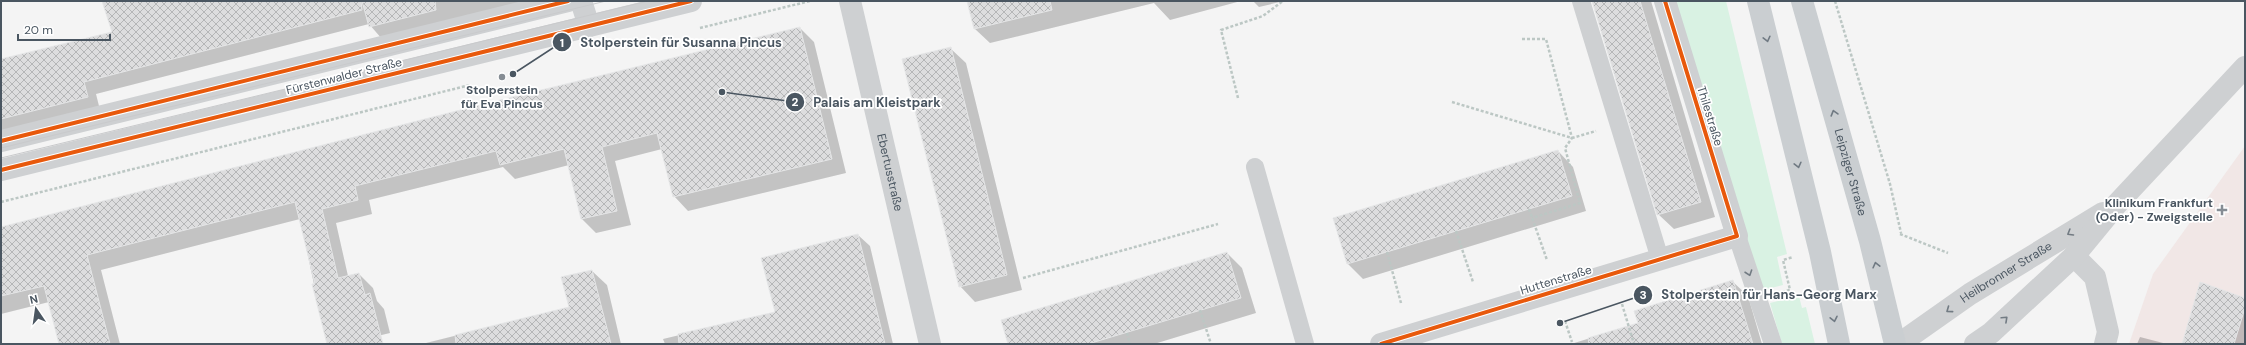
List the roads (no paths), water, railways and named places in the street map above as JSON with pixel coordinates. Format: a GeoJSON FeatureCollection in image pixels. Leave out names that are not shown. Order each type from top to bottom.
{"type":"FeatureCollection","features":[{"type":"Feature","properties":{"kind":"main road"},"geometry":{"type":"LineString","coordinates":[[1758,1],[1820,252],[1839,344]]}},
{"type":"Feature","properties":{"kind":"main road","name":"Leipziger Straße"},"geometry":{"type":"LineString","coordinates":[[1802,1],[1870,241],[1895,344]]}},
{"type":"Feature","properties":{"kind":"street","name":"Fürstenwalder Straße"},"geometry":{"type":"LineString","coordinates":[[1,141],[568,1]]}},
{"type":"Feature","properties":{"kind":"street"},"geometry":{"type":"LineString","coordinates":[[581,1],[589,26]]}},
{"type":"Feature","properties":{"kind":"street","name":"Fürstenwalder Straße"},"geometry":{"type":"LineString","coordinates":[[1,170],[691,1]]}},
{"type":"Feature","properties":{"kind":"street","name":"Ebertusstraße"},"geometry":{"type":"LineString","coordinates":[[850,1],[930,344]]}},
{"type":"Feature","properties":{"kind":"street","name":"Thilestraße"},"geometry":{"type":"LineString","coordinates":[[1665,1],[1737,236]]}},
{"type":"Feature","properties":{"kind":"street","name":"Heilbronner Straße"},"geometry":{"type":"LineString","coordinates":[[1975,344],[1991,332],[2074,256],[2116,205],[2245,67]]}},
{"type":"Feature","properties":{"kind":"street","name":"Heilbronner Straße"},"geometry":{"type":"LineString","coordinates":[[1899,344],[1970,294],[2116,205]]}},
{"type":"Feature","properties":{"kind":"street","name":"Huttenstraße"},"geometry":{"type":"LineString","coordinates":[[1381,344],[1737,236]]}},
{"type":"Feature","properties":{"kind":"street"},"geometry":{"type":"LineString","coordinates":[[2074,256],[2095,277],[2108,332],[2105,344]]}},
{"type":"Feature","properties":{"kind":"lane"},"geometry":{"type":"LineString","coordinates":[[1581,1],[1660,259]]}},
{"type":"Feature","properties":{"kind":"lane"},"geometry":{"type":"LineString","coordinates":[[1255,167],[1305,344]]}},
{"type":"Feature","properties":{"kind":"lane","name":"Thilestraße"},"geometry":{"type":"LineString","coordinates":[[1737,236],[1773,344]]}},
{"type":"Feature","properties":{"kind":"tram line"},"geometry":{"type":"LineString","coordinates":[[1,148],[606,1]]}},
{"type":"Feature","properties":{"kind":"tram line"},"geometry":{"type":"LineString","coordinates":[[1,158],[648,1]]}},
{"type":"Feature","properties":{"kind":"place","name":"Stolperstein für Susanna Pincus"},"geometry":{"type":"Point","coordinates":[513,74]}},
{"type":"Feature","properties":{"kind":"place","name":"Stolperstein für Eva Pincus"},"geometry":{"type":"Point","coordinates":[502,77]}},
{"type":"Feature","properties":{"kind":"place","name":"Palais am Kleistpark"},"geometry":{"type":"Point","coordinates":[722,92]}},
{"type":"Feature","properties":{"kind":"place","name":"Klinikum Frankfurt (Oder) - Zweigstelle"},"geometry":{"type":"Point","coordinates":[2222,210]}},
{"type":"Feature","properties":{"kind":"place","name":"Stolperstein für Hans-Georg Marx"},"geometry":{"type":"Point","coordinates":[1560,323]}}]}
